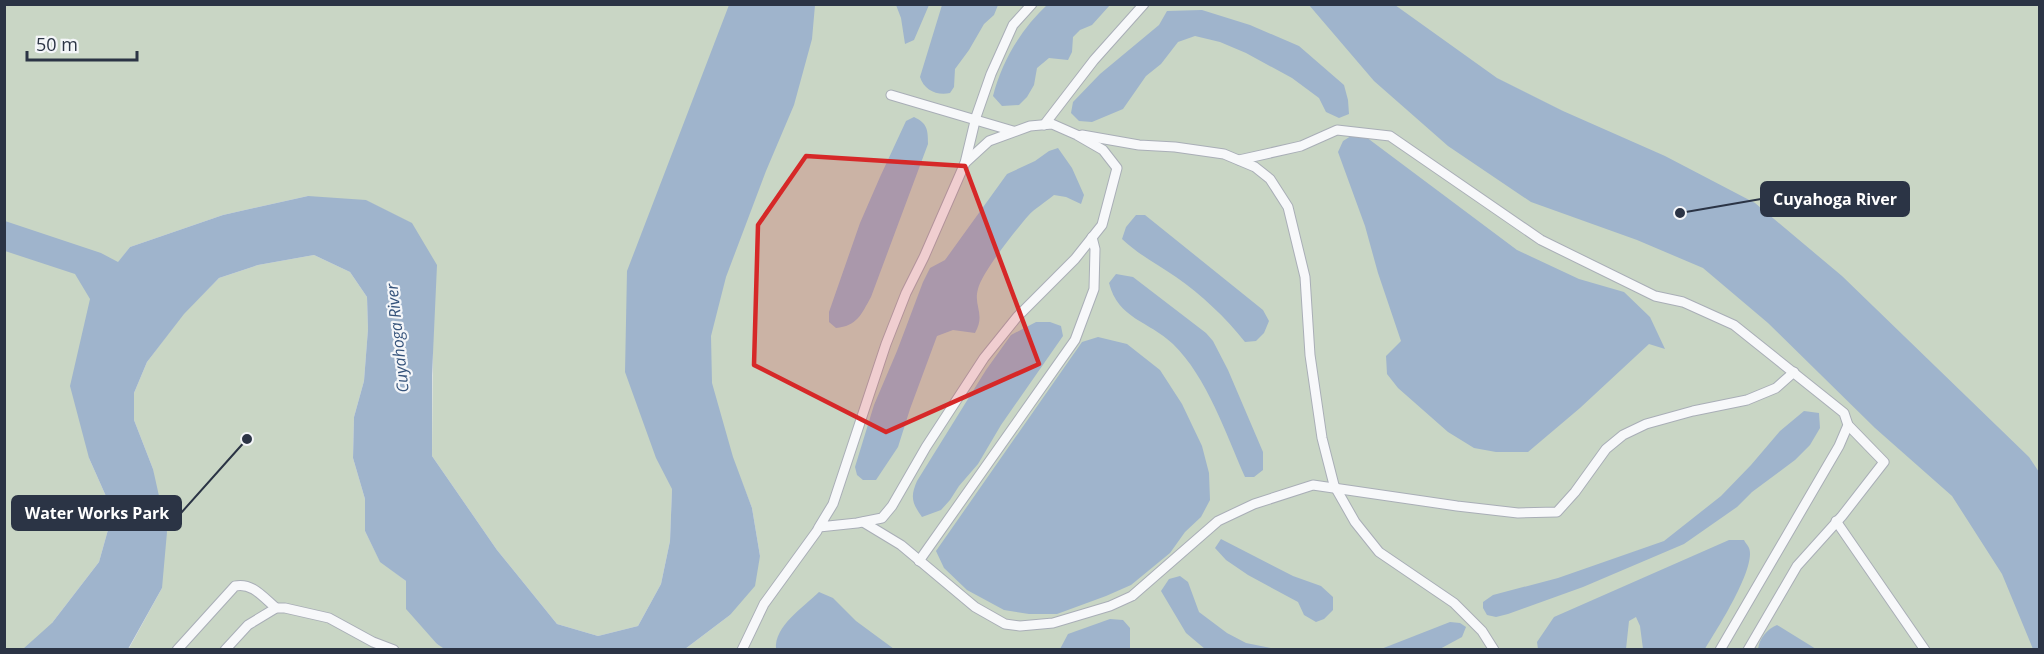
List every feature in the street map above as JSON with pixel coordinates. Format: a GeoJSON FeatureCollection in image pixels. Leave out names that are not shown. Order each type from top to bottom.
{"type":"FeatureCollection","features":[{"type":"Feature","properties":{"kind":"lane"},"geometry":{"type":"LineString","coordinates":[[742,650],[764,604],[833,504],[864,406],[898,313],[965,163],[975,119],[991,74],[1013,25],[1032,4]]}},
{"type":"Feature","properties":{"kind":"lane"},"geometry":{"type":"LineString","coordinates":[[1044,125],[1094,60],[1144,4]]}},
{"type":"Feature","properties":{"kind":"lane"},"geometry":{"type":"LineString","coordinates":[[891,95],[1013,130]]}},
{"type":"Feature","properties":{"kind":"lane"},"geometry":{"type":"LineString","coordinates":[[819,527],[882,518],[892,506],[926,447],[984,358],[1017,317],[1075,259],[1102,225],[1117,168],[1103,150],[1052,124],[1013,130],[989,141],[965,163]]}},
{"type":"Feature","properties":{"kind":"lane"},"geometry":{"type":"LineString","coordinates":[[1239,160],[1301,146],[1337,130],[1390,136],[1541,240],[1654,296],[1683,302],[1734,325],[1844,413],[1848,426],[1884,462],[1797,566],[1748,650]]}},
{"type":"Feature","properties":{"kind":"lane"},"geometry":{"type":"LineString","coordinates":[[1077,135],[1139,145],[1224,154],[1255,167],[1270,179],[1288,207],[1305,277],[1310,355],[1322,438],[1336,489],[1355,522],[1379,552],[1454,603],[1482,631],[1494,650]]}},
{"type":"Feature","properties":{"kind":"lane"},"geometry":{"type":"LineString","coordinates":[[919,561],[1075,339],[1094,289],[1095,249],[1092,237]]}},
{"type":"Feature","properties":{"kind":"lane"},"geometry":{"type":"LineString","coordinates":[[863,522],[901,545],[975,607],[1005,624],[1020,626],[1053,623],[1110,606],[1132,596],[1218,521],[1254,504],[1313,485],[1457,507],[1518,513],[1557,512],[1606,450],[1623,435],[1646,424],[1747,400],[1776,388],[1794,372]]}},
{"type":"Feature","properties":{"kind":"lane"},"geometry":{"type":"LineString","coordinates":[[1720,650],[1839,446],[1848,426]]}},
{"type":"Feature","properties":{"kind":"lane"},"geometry":{"type":"LineString","coordinates":[[1836,521],[1925,650]]}},
{"type":"Feature","properties":{"kind":"lane"},"geometry":{"type":"LineString","coordinates":[[177,650],[235,586],[243,584],[254,590],[276,609]]}},
{"type":"Feature","properties":{"kind":"lane"},"geometry":{"type":"LineString","coordinates":[[225,650],[248,625],[276,609],[285,608],[329,618],[373,642],[394,650]]}},
{"type":"Feature","properties":{"kind":"highlighted area"},"geometry":{"type":"Polygon","coordinates":[[[806,156],[965,166],[1039,364],[886,432],[754,365],[758,225],[806,156]]]}},
{"type":"Feature","properties":{"kind":"green space"},"geometry":{"type":"Polygon","coordinates":[[[4,5],[2039,5],[2039,649],[685,649],[730,615],[760,556],[752,508],[732,457],[672,489],[670,541],[661,584],[638,626],[598,636],[557,624],[497,550],[432,456],[433,327],[308,196],[223,215],[130,247],[90,299],[89,458],[113,512],[99,562],[52,623],[53,649],[5,649],[4,5]]]}},
{"type":"Feature","properties":{"kind":"green space"},"geometry":{"type":"Polygon","coordinates":[[[314,255],[350,272],[367,297],[368,329],[364,381],[354,417],[353,458],[365,499],[365,531],[380,561],[406,581],[437,644],[446,649],[128,650],[162,588],[153,469],[134,420],[134,393],[147,362],[183,314],[219,278],[258,265],[314,255]]]}},
{"type":"Feature","properties":{"kind":"water"},"geometry":{"type":"Polygon","coordinates":[[[1048,4],[1110,5],[1092,25],[1080,30],[1073,37],[1072,52],[1068,60],[1049,58],[1037,68],[1034,85],[1027,97],[1019,105],[1002,106],[993,96],[1007,58],[1029,24],[1048,4]]]}},
{"type":"Feature","properties":{"kind":"water"},"geometry":{"type":"Polygon","coordinates":[[[729,5],[815,5],[812,39],[794,105],[726,277],[711,336],[712,383],[733,457],[752,508],[760,556],[755,586],[730,615],[685,649],[446,650],[437,644],[406,609],[406,581],[380,562],[365,531],[365,499],[353,458],[354,417],[364,381],[368,329],[367,297],[350,272],[314,255],[258,265],[219,278],[184,314],[147,362],[134,393],[134,420],[153,469],[167,532],[162,588],[128,649],[23,649],[52,623],[99,562],[113,512],[89,458],[70,386],[90,299],[75,274],[5,251],[5,221],[101,253],[118,262],[130,247],[223,215],[308,196],[366,200],[412,223],[437,265],[432,375],[432,456],[497,550],[557,624],[598,636],[638,626],[661,584],[670,541],[672,489],[656,458],[625,372],[627,271],[729,5]]]}},
{"type":"Feature","properties":{"kind":"water"},"geometry":{"type":"Polygon","coordinates":[[[896,5],[929,5],[914,40],[905,44],[901,18],[896,5]]]}},
{"type":"Feature","properties":{"kind":"water"},"geometry":{"type":"Polygon","coordinates":[[[942,5],[998,5],[994,15],[984,24],[955,69],[954,87],[950,93],[945,94],[928,89],[920,77],[942,5]]]}},
{"type":"Feature","properties":{"kind":"water"},"geometry":{"type":"Polygon","coordinates":[[[1309,5],[1395,5],[1497,78],[1563,111],[1665,156],[1755,203],[1842,276],[2029,457],[2039,472],[2039,649],[2033,649],[2002,574],[1952,496],[1875,428],[1768,323],[1703,268],[1637,240],[1531,202],[1448,146],[1374,81],[1309,5]]]}},
{"type":"Feature","properties":{"kind":"water"},"geometry":{"type":"Polygon","coordinates":[[[1202,10],[1250,25],[1299,46],[1344,85],[1349,114],[1339,118],[1326,112],[1319,98],[1292,78],[1246,53],[1220,42],[1195,36],[1178,42],[1161,64],[1146,76],[1123,109],[1092,122],[1079,121],[1071,113],[1073,102],[1100,74],[1159,25],[1167,11],[1202,10]]]}},
{"type":"Feature","properties":{"kind":"water"},"geometry":{"type":"Polygon","coordinates":[[[914,117],[926,127],[928,144],[871,297],[854,322],[836,328],[829,322],[829,312],[860,223],[906,121],[914,117]]]}},
{"type":"Feature","properties":{"kind":"water"},"geometry":{"type":"Polygon","coordinates":[[[1351,136],[1366,137],[1517,250],[1579,279],[1624,292],[1650,317],[1665,349],[1649,344],[1580,408],[1528,452],[1496,452],[1474,448],[1448,432],[1398,388],[1387,374],[1386,356],[1401,341],[1365,226],[1338,152],[1343,141],[1351,136]]]}},
{"type":"Feature","properties":{"kind":"water"},"geometry":{"type":"Polygon","coordinates":[[[1058,148],[1072,168],[1084,195],[1081,204],[1066,197],[1054,195],[1031,213],[1016,231],[992,262],[978,289],[979,320],[975,333],[953,330],[937,336],[898,447],[876,480],[863,480],[857,475],[855,467],[874,405],[930,268],[945,260],[1007,174],[1058,148]]]}},
{"type":"Feature","properties":{"kind":"water"},"geometry":{"type":"Polygon","coordinates":[[[1136,215],[1145,215],[1263,310],[1269,321],[1264,333],[1256,341],[1245,342],[1195,291],[1122,239],[1126,227],[1136,215]]]}},
{"type":"Feature","properties":{"kind":"water"},"geometry":{"type":"Polygon","coordinates":[[[1116,274],[1133,277],[1206,333],[1213,341],[1263,452],[1263,470],[1254,477],[1245,477],[1206,389],[1185,357],[1164,336],[1135,318],[1119,304],[1109,283],[1116,274]]]}},
{"type":"Feature","properties":{"kind":"water"},"geometry":{"type":"Polygon","coordinates":[[[1036,322],[1050,322],[1061,326],[1063,336],[1001,425],[978,464],[950,500],[941,510],[922,517],[913,500],[913,491],[917,481],[986,370],[1011,335],[1036,322]]]}},
{"type":"Feature","properties":{"kind":"water"},"geometry":{"type":"Polygon","coordinates":[[[1098,337],[1127,344],[1160,370],[1182,404],[1202,446],[1209,473],[1210,500],[1201,517],[1185,532],[1170,553],[1131,585],[1057,614],[1029,614],[1004,610],[967,590],[944,568],[936,551],[1082,342],[1098,337]]]}},
{"type":"Feature","properties":{"kind":"water"},"geometry":{"type":"Polygon","coordinates":[[[1804,411],[1819,413],[1820,428],[1810,445],[1737,507],[1684,544],[1583,587],[1508,614],[1496,617],[1487,615],[1483,602],[1493,595],[1558,578],[1664,541],[1721,496],[1780,431],[1804,411]]]}},
{"type":"Feature","properties":{"kind":"water"},"geometry":{"type":"Polygon","coordinates":[[[1221,539],[1293,576],[1321,586],[1333,597],[1333,610],[1324,619],[1316,622],[1304,615],[1298,602],[1248,575],[1226,560],[1215,548],[1221,539]]]}},
{"type":"Feature","properties":{"kind":"water"},"geometry":{"type":"Polygon","coordinates":[[[1729,540],[1744,540],[1749,548],[1750,557],[1734,599],[1705,649],[1643,649],[1640,626],[1636,617],[1629,621],[1626,649],[1538,649],[1537,642],[1554,617],[1729,540]]]}},
{"type":"Feature","properties":{"kind":"water"},"geometry":{"type":"Polygon","coordinates":[[[1180,576],[1188,582],[1199,612],[1227,633],[1246,643],[1276,649],[1205,649],[1186,633],[1161,591],[1169,579],[1180,576]]]}},
{"type":"Feature","properties":{"kind":"water"},"geometry":{"type":"Polygon","coordinates":[[[819,592],[833,598],[856,621],[894,649],[776,649],[780,632],[785,625],[819,592]]]}},
{"type":"Feature","properties":{"kind":"water"},"geometry":{"type":"Polygon","coordinates":[[[1110,619],[1123,620],[1130,628],[1130,649],[1060,649],[1068,634],[1110,619]]]}},
{"type":"Feature","properties":{"kind":"water"},"geometry":{"type":"Polygon","coordinates":[[[1450,622],[1460,623],[1466,627],[1462,637],[1438,650],[1381,649],[1450,622]]]}},
{"type":"Feature","properties":{"kind":"water"},"geometry":{"type":"Polygon","coordinates":[[[1777,625],[1816,649],[1758,649],[1764,635],[1777,625]]]}},
{"type":"Feature","properties":{"kind":"place","name":"Cuyahoga River"},"geometry":{"type":"Point","coordinates":[1680,213]}},
{"type":"Feature","properties":{"kind":"place","name":"Water Works Park"},"geometry":{"type":"Point","coordinates":[247,439]}}]}
